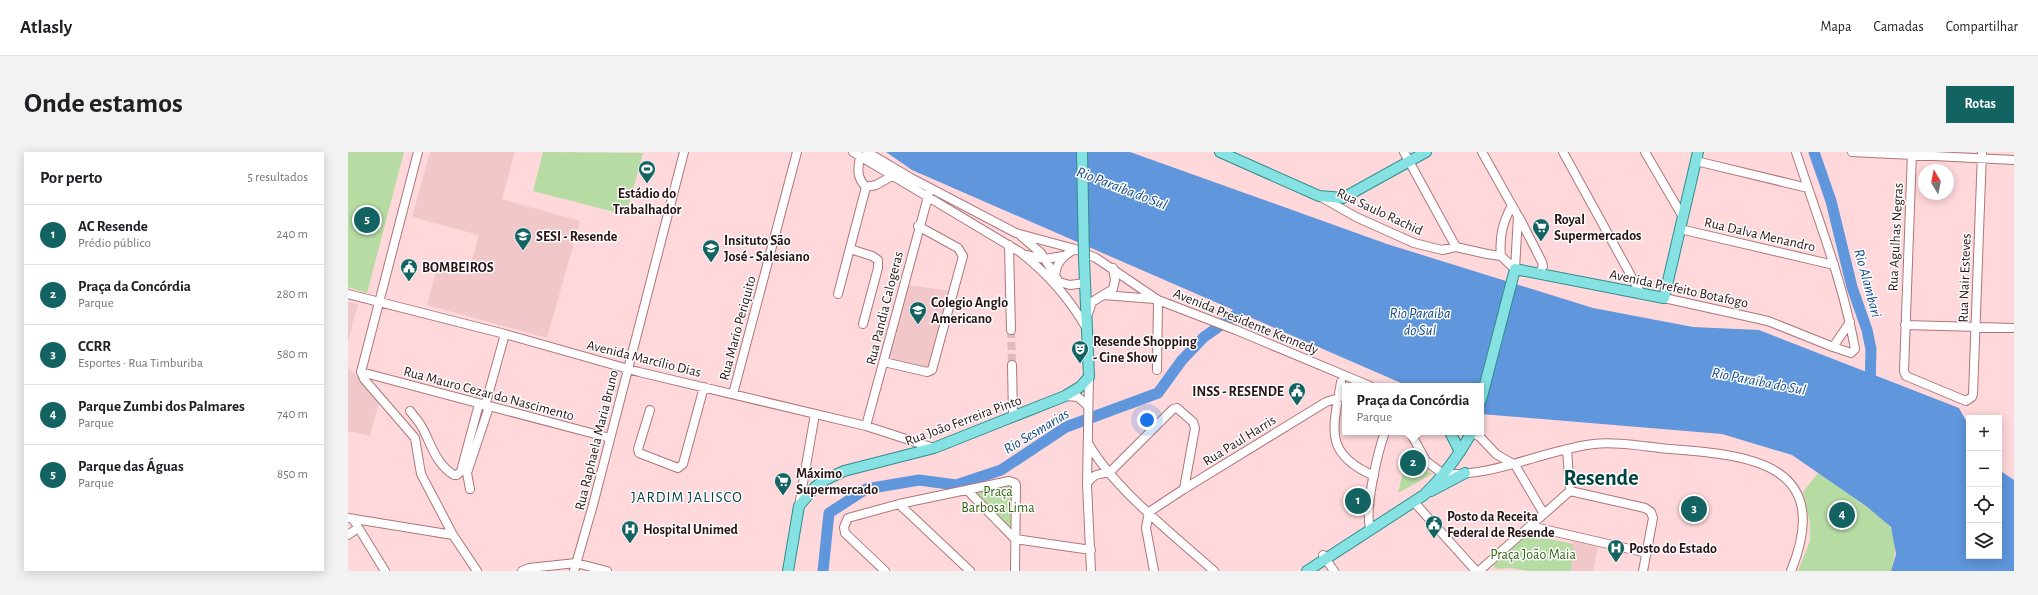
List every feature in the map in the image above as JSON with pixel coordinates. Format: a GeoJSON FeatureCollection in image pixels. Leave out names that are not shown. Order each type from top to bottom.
{"type":"FeatureCollection","features":[{"type":"Feature","properties":{"kind":"main road"},"geometry":{"type":"LineString","coordinates":[[1082,152],[1084,259],[1089,377]]}},
{"type":"Feature","properties":{"kind":"main road"},"geometry":{"type":"LineString","coordinates":[[1220,152],[1319,196],[1343,198],[1426,152]]}},
{"type":"Feature","properties":{"kind":"main road"},"geometry":{"type":"LineString","coordinates":[[1664,298],[1697,156]]}},
{"type":"Feature","properties":{"kind":"main road"},"geometry":{"type":"LineString","coordinates":[[1484,388],[1515,269]]}},
{"type":"Feature","properties":{"kind":"main road","name":"Avenida Prefeito Botafogo"},"geometry":{"type":"LineString","coordinates":[[1515,269],[1640,292],[1664,298]]}},
{"type":"Feature","properties":{"kind":"main road","name":"Rua João Ferreira Pinto"},"geometry":{"type":"LineString","coordinates":[[788,571],[799,506],[814,487],[844,471],[934,448],[1013,417],[1065,396],[1080,387],[1089,377]]}},
{"type":"Feature","properties":{"kind":"main road"},"geometry":{"type":"LineString","coordinates":[[1452,435],[1460,452]]}},
{"type":"Feature","properties":{"kind":"main road"},"geometry":{"type":"LineString","coordinates":[[1424,495],[1460,452],[1470,435]]}},
{"type":"Feature","properties":{"kind":"main road"},"geometry":{"type":"LineString","coordinates":[[1370,527],[1465,473]]}},
{"type":"Feature","properties":{"kind":"main road"},"geometry":{"type":"LineString","coordinates":[[1307,571],[1442,475]]}},
{"type":"Feature","properties":{"kind":"main road"},"geometry":{"type":"LineString","coordinates":[[1299,571],[1325,557]]}},
{"type":"Feature","properties":{"kind":"street"},"geometry":{"type":"LineString","coordinates":[[418,152],[361,372],[364,379],[415,438],[421,474],[453,535],[477,571]]}},
{"type":"Feature","properties":{"kind":"street","name":"Rua Raphaela Maria Bruno"},"geometry":{"type":"LineString","coordinates":[[575,567],[684,152]]}},
{"type":"Feature","properties":{"kind":"street","name":"Rua Mario Periquito"},"geometry":{"type":"LineString","coordinates":[[733,394],[797,152]]}},
{"type":"Feature","properties":{"kind":"street"},"geometry":{"type":"LineString","coordinates":[[1404,152],[1456,247]]}},
{"type":"Feature","properties":{"kind":"street"},"geometry":{"type":"LineString","coordinates":[[1482,152],[1540,257],[1543,266],[1539,274]]}},
{"type":"Feature","properties":{"kind":"street"},"geometry":{"type":"LineString","coordinates":[[1564,152],[1640,292]]}},
{"type":"Feature","properties":{"kind":"street"},"geometry":{"type":"LineString","coordinates":[[1645,152],[1683,217]]}},
{"type":"Feature","properties":{"kind":"street"},"geometry":{"type":"LineString","coordinates":[[1796,152],[1834,265],[1850,322],[1833,347]]}},
{"type":"Feature","properties":{"kind":"street"},"geometry":{"type":"LineString","coordinates":[[1852,152],[1982,155],[2014,160]]}},
{"type":"Feature","properties":{"kind":"street"},"geometry":{"type":"LineString","coordinates":[[860,153],[892,176],[1016,233],[1034,246],[1045,259],[1055,277],[1065,285],[1085,283]]}},
{"type":"Feature","properties":{"kind":"street"},"geometry":{"type":"LineString","coordinates":[[860,153],[857,172],[860,181],[866,187]]}},
{"type":"Feature","properties":{"kind":"street"},"geometry":{"type":"LineString","coordinates":[[860,153],[929,192],[1020,252],[1048,277],[1079,315],[1087,329]]}},
{"type":"Feature","properties":{"kind":"street","name":"Rua Agulhas Negras"},"geometry":{"type":"LineString","coordinates":[[1912,154],[1904,371],[1906,376],[1966,401]]}},
{"type":"Feature","properties":{"kind":"street","name":"Rua Nair Esteves"},"geometry":{"type":"LineString","coordinates":[[1966,401],[1972,398],[1973,394],[1974,327],[1982,155]]}},
{"type":"Feature","properties":{"kind":"street"},"geometry":{"type":"LineString","coordinates":[[1697,156],[1808,188]]}},
{"type":"Feature","properties":{"kind":"street"},"geometry":{"type":"LineString","coordinates":[[866,187],[876,185],[892,176]]}},
{"type":"Feature","properties":{"kind":"street"},"geometry":{"type":"LineString","coordinates":[[838,294],[866,187]]}},
{"type":"Feature","properties":{"kind":"street","name":"Rua Pandia Calogeras"},"geometry":{"type":"LineString","coordinates":[[866,426],[884,362],[918,226],[929,192]]}},
{"type":"Feature","properties":{"kind":"street","name":"Rua Saulo Rachid"},"geometry":{"type":"LineString","coordinates":[[1319,196],[1356,217],[1414,243],[1442,250],[1456,247],[1501,256]]}},
{"type":"Feature","properties":{"kind":"street"},"geometry":{"type":"LineString","coordinates":[[1512,205],[1502,226],[1500,240],[1501,256],[1515,269]]}},
{"type":"Feature","properties":{"kind":"street"},"geometry":{"type":"LineString","coordinates":[[1515,269],[1518,216]]}},
{"type":"Feature","properties":{"kind":"street"},"geometry":{"type":"LineString","coordinates":[[884,362],[927,372],[932,370],[963,256],[958,248],[918,226]]}},
{"type":"Feature","properties":{"kind":"street","name":"Rua Dalva Menandro"},"geometry":{"type":"LineString","coordinates":[[1680,229],[1834,265]]}},
{"type":"Feature","properties":{"kind":"street","name":"Avenida Presidente Kennedy"},"geometry":{"type":"LineString","coordinates":[[1016,233],[1075,248],[1113,268],[1157,299],[1203,316],[1327,368],[1357,383]]}},
{"type":"Feature","properties":{"kind":"street"},"geometry":{"type":"LineString","coordinates":[[1009,245],[1011,330]]}},
{"type":"Feature","properties":{"kind":"street"},"geometry":{"type":"LineString","coordinates":[[1055,277],[1057,264],[1063,256],[1075,248]]}},
{"type":"Feature","properties":{"kind":"street"},"geometry":{"type":"LineString","coordinates":[[850,249],[872,256],[878,260],[878,268],[863,324]]}},
{"type":"Feature","properties":{"kind":"street"},"geometry":{"type":"LineString","coordinates":[[1020,252],[1032,257],[1045,259],[1063,256]]}},
{"type":"Feature","properties":{"kind":"street"},"geometry":{"type":"LineString","coordinates":[[1086,319],[1092,302],[1101,295],[1113,289],[1115,280],[1113,268]]}},
{"type":"Feature","properties":{"kind":"street","name":"Avenida Marcílio Dias"},"geometry":{"type":"LineString","coordinates":[[348,294],[505,334],[627,369],[866,426],[934,448]]}},
{"type":"Feature","properties":{"kind":"street","name":"Avenida Presidente Kennedy"},"geometry":{"type":"LineString","coordinates":[[1101,295],[1157,299]]}},
{"type":"Feature","properties":{"kind":"street","name":"Avenida Prefeito Botafogo"},"geometry":{"type":"LineString","coordinates":[[1664,298],[1768,322],[1851,353],[1854,351],[1850,322]]}},
{"type":"Feature","properties":{"kind":"street"},"geometry":{"type":"LineString","coordinates":[[1157,299],[1157,370]]}},
{"type":"Feature","properties":{"kind":"street"},"geometry":{"type":"LineString","coordinates":[[1905,325],[2014,328]]}},
{"type":"Feature","properties":{"kind":"street"},"geometry":{"type":"LineString","coordinates":[[470,490],[468,473],[505,334]]}},
{"type":"Feature","properties":{"kind":"street"},"geometry":{"type":"LineString","coordinates":[[1012,365],[1013,417]]}},
{"type":"Feature","properties":{"kind":"street","name":"Avenida Presidente Kennedy"},"geometry":{"type":"LineString","coordinates":[[1327,368],[1342,383]]}},
{"type":"Feature","properties":{"kind":"street","name":"Rua Mauro Cezar do Nascimento"},"geometry":{"type":"LineString","coordinates":[[361,372],[610,438]]}},
{"type":"Feature","properties":{"kind":"street"},"geometry":{"type":"LineString","coordinates":[[1089,377],[1087,484],[1091,571]]}},
{"type":"Feature","properties":{"kind":"street"},"geometry":{"type":"LineString","coordinates":[[650,410],[638,449],[639,453],[678,468],[683,464],[704,387]]}},
{"type":"Feature","properties":{"kind":"street"},"geometry":{"type":"LineString","coordinates":[[1065,396],[1078,397],[1088,409]]}},
{"type":"Feature","properties":{"kind":"street"},"geometry":{"type":"LineString","coordinates":[[1342,396],[1333,428],[1338,449],[1345,460],[1374,476]]}},
{"type":"Feature","properties":{"kind":"street","name":"Rua Paul Harris"},"geometry":{"type":"LineString","coordinates":[[1149,512],[1326,402],[1342,396]]}},
{"type":"Feature","properties":{"kind":"street"},"geometry":{"type":"LineString","coordinates":[[410,410],[425,432],[430,446],[439,460],[454,475],[461,471],[485,406]]}},
{"type":"Feature","properties":{"kind":"street"},"geometry":{"type":"LineString","coordinates":[[1087,484],[1096,474],[1108,473],[1173,409],[1177,408],[1193,422],[1195,428],[1184,489]]}},
{"type":"Feature","properties":{"kind":"street"},"geometry":{"type":"LineString","coordinates":[[799,506],[814,414]]}},
{"type":"Feature","properties":{"kind":"street"},"geometry":{"type":"LineString","coordinates":[[1370,527],[1374,476],[1384,435]]}},
{"type":"Feature","properties":{"kind":"street"},"geometry":{"type":"LineString","coordinates":[[1412,435],[1426,461],[1442,475],[1515,465],[1567,449],[1600,444],[1714,452],[1735,456],[1775,471],[1790,483],[1798,493],[1804,516],[1804,530],[1799,552],[1791,571]]}},
{"type":"Feature","properties":{"kind":"street"},"geometry":{"type":"LineString","coordinates":[[1477,435],[1496,454],[1515,465],[1544,514]]}},
{"type":"Feature","properties":{"kind":"street"},"geometry":{"type":"LineString","coordinates":[[1088,440],[1095,456],[1108,473],[1214,571]]}},
{"type":"Feature","properties":{"kind":"street"},"geometry":{"type":"LineString","coordinates":[[1567,449],[1570,491]]}},
{"type":"Feature","properties":{"kind":"street"},"geometry":{"type":"LineString","coordinates":[[885,571],[845,533],[844,528],[848,518],[898,504],[1009,481],[1016,485],[1015,571]]}},
{"type":"Feature","properties":{"kind":"street"},"geometry":{"type":"LineString","coordinates":[[967,490],[1016,539],[1091,550]]}},
{"type":"Feature","properties":{"kind":"street"},"geometry":{"type":"LineString","coordinates":[[1570,491],[1649,509],[1653,518],[1643,571]]}},
{"type":"Feature","properties":{"kind":"street"},"geometry":{"type":"LineString","coordinates":[[1414,502],[1478,571],[1570,491]]}},
{"type":"Feature","properties":{"kind":"street"},"geometry":{"type":"LineString","coordinates":[[898,504],[970,571]]}},
{"type":"Feature","properties":{"kind":"street"},"geometry":{"type":"LineString","coordinates":[[1149,512],[1146,528],[1154,571]]}},
{"type":"Feature","properties":{"kind":"street"},"geometry":{"type":"LineString","coordinates":[[351,519],[453,535]]}},
{"type":"Feature","properties":{"kind":"street"},"geometry":{"type":"LineString","coordinates":[[351,519],[385,571]]}},
{"type":"Feature","properties":{"kind":"street"},"geometry":{"type":"LineString","coordinates":[[1530,526],[1647,553]]}},
{"type":"Feature","properties":{"kind":"street"},"geometry":{"type":"LineString","coordinates":[[348,535],[358,528]]}},
{"type":"Feature","properties":{"kind":"street"},"geometry":{"type":"LineString","coordinates":[[1325,557],[1334,571]]}},
{"type":"Feature","properties":{"kind":"street"},"geometry":{"type":"LineString","coordinates":[[522,571],[529,568],[575,567],[607,571]]}},
{"type":"Feature","properties":{"kind":"shaded area","name":"SESI - Resende"},"geometry":{"type":"Polygon","coordinates":[[[430,152],[515,152],[502,199],[580,221],[547,338],[427,305],[437,267],[468,275],[479,235],[412,217],[430,152]]]}},
{"type":"Feature","properties":{"kind":"shaded area","name":"Colegio Anglo Americano"},"geometry":{"type":"Polygon","coordinates":[[[907,285],[950,291],[928,368],[887,359],[907,285]]]}},
{"type":"Feature","properties":{"kind":"shaded area"},"geometry":{"type":"Polygon","coordinates":[[[348,302],[358,304],[348,342],[348,302]]]}},
{"type":"Feature","properties":{"kind":"shaded area"},"geometry":{"type":"Polygon","coordinates":[[[348,366],[379,402],[370,436],[348,431],[348,366]]]}},
{"type":"Feature","properties":{"kind":"shaded area"},"geometry":{"type":"Polygon","coordinates":[[[1573,541],[1598,547],[1593,571],[1571,571],[1573,541]]]}},
{"type":"Feature","properties":{"kind":"green space"},"geometry":{"type":"Polygon","coordinates":[[[348,152],[404,152],[367,293],[348,287],[348,152]]]}},
{"type":"Feature","properties":{"kind":"green space"},"geometry":{"type":"Polygon","coordinates":[[[543,152],[643,153],[626,215],[533,191],[543,152]]]}},
{"type":"Feature","properties":{"kind":"green space"},"geometry":{"type":"Polygon","coordinates":[[[1408,452],[1432,474],[1398,493],[1408,452]]]}},
{"type":"Feature","properties":{"kind":"green space"},"geometry":{"type":"Polygon","coordinates":[[[1818,473],[1870,509],[1891,529],[1895,545],[1891,571],[1798,571],[1810,541],[1810,523],[1803,492],[1818,473]]]}},
{"type":"Feature","properties":{"kind":"green space","name":"Praça Barbosa Lima"},"geometry":{"type":"Polygon","coordinates":[[[1013,483],[1012,533],[969,490],[1013,483]]]}},
{"type":"Feature","properties":{"kind":"green space","name":"Praça João Maia"},"geometry":{"type":"Polygon","coordinates":[[[1535,536],[1573,544],[1571,571],[1529,571],[1508,568],[1497,569],[1493,566],[1523,538],[1535,536]]]}},
{"type":"Feature","properties":{"kind":"water","name":"Rio Paraíba do Sul"},"geometry":{"type":"Polygon","coordinates":[[[886,152],[1130,152],[1387,244],[1593,308],[1693,327],[1759,330],[1959,408],[1966,421],[1966,559],[2002,559],[2002,472],[2014,480],[2014,571],[1891,571],[1896,554],[1891,527],[1866,506],[1792,455],[1722,434],[1484,414],[1484,383],[1401,383],[912,170],[886,152]]]}},
{"type":"Feature","properties":{"kind":"waterway","name":"Rio Alambari"},"geometry":{"type":"LineString","coordinates":[[1814,152],[1831,201],[1852,287],[1867,330],[1871,349],[1870,389]]}},
{"type":"Feature","properties":{"kind":"waterway","name":"Rio Sesmarias"},"geometry":{"type":"LineString","coordinates":[[823,571],[829,513],[866,489],[919,480],[956,485],[1001,470],[1066,427],[1158,393],[1182,360],[1204,337],[1251,304]]}},
{"type":"Feature","properties":{"kind":"tunnel"},"geometry":{"type":"LineString","coordinates":[[1011,330],[1012,365]]}},
{"type":"Feature","properties":{"kind":"place","name":"Estádio do Trabalhador"},"geometry":{"type":"Point","coordinates":[647,184]}},
{"type":"Feature","properties":{"kind":"place","name":"Parque das Águas"},"geometry":{"type":"Point","coordinates":[367,220]}},
{"type":"Feature","properties":{"kind":"place","name":"Royal Supermercados"},"geometry":{"type":"Point","coordinates":[1541,242]}},
{"type":"Feature","properties":{"kind":"place","name":"SESI - Resende"},"geometry":{"type":"Point","coordinates":[523,251]}},
{"type":"Feature","properties":{"kind":"place","name":"Insituto São José - Salesiano"},"geometry":{"type":"Point","coordinates":[711,263]}},
{"type":"Feature","properties":{"kind":"place","name":"BOMBEIROS"},"geometry":{"type":"Point","coordinates":[409,282]}},
{"type":"Feature","properties":{"kind":"place","name":"Colegio Anglo Americano"},"geometry":{"type":"Point","coordinates":[918,325]}},
{"type":"Feature","properties":{"kind":"place","name":"Resende Shopping - Cine Show"},"geometry":{"type":"Point","coordinates":[1080,364]}},
{"type":"Feature","properties":{"kind":"place","name":"INSS - RESENDE"},"geometry":{"type":"Point","coordinates":[1297,406]}},
{"type":"Feature","properties":{"kind":"place","name":"Praça da Concórdia"},"geometry":{"type":"Point","coordinates":[1413,463]}},
{"type":"Feature","properties":{"kind":"place","name":"Máximo Supermercado"},"geometry":{"type":"Point","coordinates":[783,496]}},
{"type":"Feature","properties":{"kind":"place","name":"AC Resende"},"geometry":{"type":"Point","coordinates":[1358,501]}},
{"type":"Feature","properties":{"kind":"place","name":"CCRR"},"geometry":{"type":"Point","coordinates":[1694,509]}},
{"type":"Feature","properties":{"kind":"place","name":"Parque Zumbi dos Palmares"},"geometry":{"type":"Point","coordinates":[1842,515]}},
{"type":"Feature","properties":{"kind":"place","name":"Posto da Receita Federal de Resende"},"geometry":{"type":"Point","coordinates":[1434,539]}},
{"type":"Feature","properties":{"kind":"place","name":"Hospital Unimed"},"geometry":{"type":"Point","coordinates":[630,544]}},
{"type":"Feature","properties":{"kind":"place","name":"Posto do Estado"},"geometry":{"type":"Point","coordinates":[1616,563]}},
{"type":"Feature","properties":{"kind":"district","name":"Resende"},"geometry":{"type":"Point","coordinates":[1601,477]}},
{"type":"Feature","properties":{"kind":"district","name":"JARDIM JALISCO"},"geometry":{"type":"Point","coordinates":[687,497]}}]}
